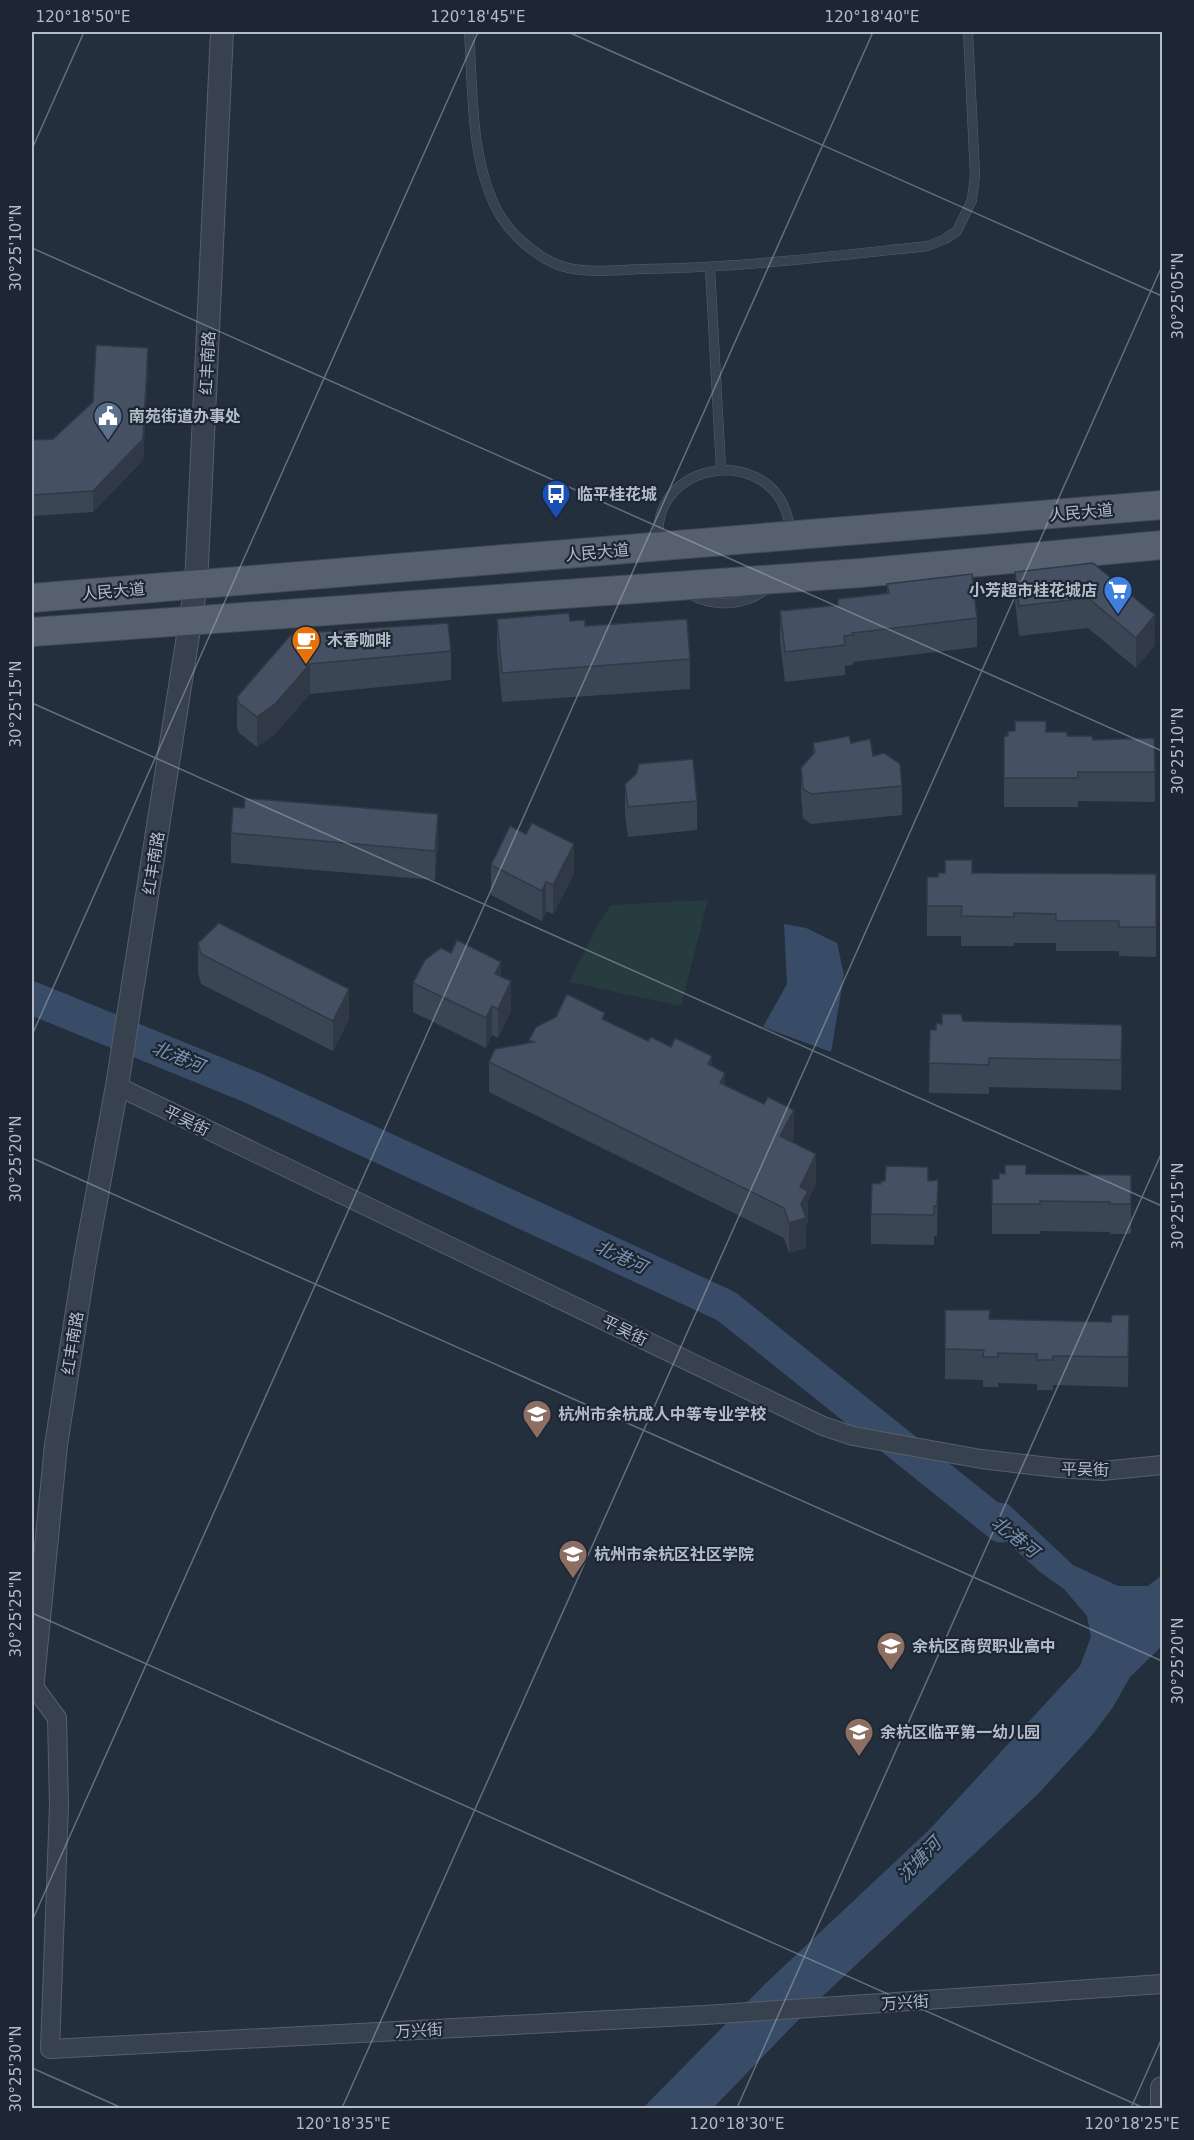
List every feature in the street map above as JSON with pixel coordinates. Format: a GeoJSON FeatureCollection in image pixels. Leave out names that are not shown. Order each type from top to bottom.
{"type":"FeatureCollection","features":[{"type":"Feature","properties":{"kind":"main road","name":"人民大道"},"geometry":{"type":"LineString","coordinates":[[32,598],[1162,505]]}},
{"type":"Feature","properties":{"kind":"main road","name":"人民大道"},"geometry":{"type":"LineString","coordinates":[[32,632],[777,579],[1162,544]]}},
{"type":"Feature","properties":{"kind":"street","name":"红丰南路"},"geometry":{"type":"LineString","coordinates":[[32,1690],[56,1445],[85,1260],[117,1086],[196,585],[222,32]]}},
{"type":"Feature","properties":{"kind":"street","name":"平吴街"},"geometry":{"type":"LineString","coordinates":[[117,1086],[823,1426],[853,1436],[967,1456],[1058,1468],[1102,1471],[1162,1465]]}},
{"type":"Feature","properties":{"kind":"street","name":"万兴街"},"geometry":{"type":"LineString","coordinates":[[32,1684],[57,1718],[58,1804],[50,2049],[705,2015],[1162,1984]]}},
{"type":"Feature","properties":{"kind":"street"},"geometry":{"type":"LineString","coordinates":[[1162,2088],[1162,2109]]}},
{"type":"Feature","properties":{"kind":"lane"},"geometry":{"type":"LineString","coordinates":[[469,32],[478,154],[497,209],[506,224],[544,258],[562,266],[594,270],[710,268],[928,246],[945,239],[957,231],[972,200],[975,175],[968,32]]}},
{"type":"Feature","properties":{"kind":"lane"},"geometry":{"type":"LineString","coordinates":[[710,268],[721,469]]}},
{"type":"Feature","properties":{"kind":"lane"},"geometry":{"type":"LineString","coordinates":[[658,547],[658,524],[665,504],[679,486],[699,474],[721,469],[752,476],[762,481],[778,496],[788,515],[792,536]]}},
{"type":"Feature","properties":{"kind":"lane"},"geometry":{"type":"LineString","coordinates":[[678,586],[697,598],[730,603],[741,602],[762,593],[777,579]]}},
{"type":"Feature","properties":{"kind":"green space"},"geometry":{"type":"Polygon","coordinates":[[[708,900],[681,1006],[569,982],[596,928],[611,905],[708,900]]]}},
{"type":"Feature","properties":{"kind":"water"},"geometry":{"type":"Polygon","coordinates":[[[784,924],[806,928],[837,943],[844,975],[831,1052],[763,1027],[787,984],[784,924]]]}},
{"type":"Feature","properties":{"kind":"water","name":"沈塘河"},"geometry":{"type":"Polygon","coordinates":[[[956,1496],[1008,1504],[1073,1565],[1118,1586],[1148,1586],[1162,1575],[1162,1646],[1130,1677],[1113,1707],[1093,1734],[1038,1794],[809,2009],[713,2108],[643,2108],[765,1984],[930,1829],[1080,1666],[1091,1637],[1087,1616],[1064,1589],[1040,1572],[956,1496]]]}},
{"type":"Feature","properties":{"kind":"building","name":"南苑街道办事处"},"geometry":{"type":"Polygon","coordinates":[[[96,345],[148,348],[143,439],[93,491],[32,495],[32,440],[53,439],[93,402],[96,345]]]}},
{"type":"Feature","properties":{"kind":"building"},"geometry":{"type":"Polygon","coordinates":[[[1093,563],[1155,615],[1136,638],[1088,598],[1019,606],[1015,572],[1093,563]]]}},
{"type":"Feature","properties":{"kind":"building"},"geometry":{"type":"Polygon","coordinates":[[[972,574],[977,618],[852,633],[853,635],[844,636],[845,645],[785,652],[780,611],[838,605],[838,599],[889,593],[887,584],[972,574]]]}},
{"type":"Feature","properties":{"kind":"building"},"geometry":{"type":"Polygon","coordinates":[[[569,613],[570,621],[585,620],[585,626],[687,619],[690,659],[502,673],[497,619],[569,613]]]}},
{"type":"Feature","properties":{"kind":"building"},"geometry":{"type":"Polygon","coordinates":[[[448,623],[451,651],[310,664],[276,703],[257,717],[239,703],[237,697],[295,630],[314,627],[317,632],[448,623]]]}},
{"type":"Feature","properties":{"kind":"building"},"geometry":{"type":"Polygon","coordinates":[[[1015,721],[1046,721],[1046,732],[1067,732],[1067,736],[1092,736],[1093,740],[1154,738],[1155,772],[1078,772],[1078,778],[1004,778],[1004,736],[1008,736],[1008,731],[1015,731],[1015,721]]]}},
{"type":"Feature","properties":{"kind":"building"},"geometry":{"type":"Polygon","coordinates":[[[849,736],[851,743],[870,739],[873,756],[884,753],[900,764],[902,786],[811,794],[803,789],[801,768],[815,752],[813,743],[849,736]]]}},
{"type":"Feature","properties":{"kind":"building"},"geometry":{"type":"Polygon","coordinates":[[[693,759],[697,801],[628,807],[625,784],[636,774],[639,764],[693,759]]]}},
{"type":"Feature","properties":{"kind":"building"},"geometry":{"type":"Polygon","coordinates":[[[245,798],[438,814],[435,851],[231,833],[233,807],[244,808],[245,798]]]}},
{"type":"Feature","properties":{"kind":"building"},"geometry":{"type":"Polygon","coordinates":[[[532,823],[574,844],[553,885],[546,882],[542,891],[491,865],[510,826],[526,834],[532,823]]]}},
{"type":"Feature","properties":{"kind":"building"},"geometry":{"type":"Polygon","coordinates":[[[945,860],[972,860],[972,873],[1156,874],[1156,927],[1119,927],[1119,921],[1056,921],[1056,914],[1014,913],[1014,917],[961,916],[962,906],[927,906],[927,877],[938,877],[938,873],[945,873],[945,860]]]}},
{"type":"Feature","properties":{"kind":"building"},"geometry":{"type":"Polygon","coordinates":[[[219,923],[349,989],[333,1021],[201,954],[198,943],[219,923]]]}},
{"type":"Feature","properties":{"kind":"building"},"geometry":{"type":"Polygon","coordinates":[[[457,940],[501,962],[495,974],[511,981],[498,1009],[492,1006],[486,1018],[413,983],[425,960],[441,948],[451,953],[457,940]]]}},
{"type":"Feature","properties":{"kind":"building"},"geometry":{"type":"Polygon","coordinates":[[[567,994],[605,1013],[602,1019],[648,1041],[651,1037],[671,1047],[675,1038],[712,1056],[708,1064],[725,1073],[720,1083],[764,1104],[768,1097],[794,1110],[780,1136],[816,1154],[800,1187],[808,1191],[801,1204],[806,1218],[789,1223],[784,1208],[489,1062],[495,1049],[534,1042],[529,1040],[536,1027],[556,1017],[567,994]]]}},
{"type":"Feature","properties":{"kind":"building"},"geometry":{"type":"Polygon","coordinates":[[[942,1014],[961,1014],[963,1021],[1122,1025],[1121,1060],[989,1058],[989,1065],[929,1063],[930,1030],[936,1030],[936,1023],[942,1024],[942,1014]]]}},
{"type":"Feature","properties":{"kind":"building"},"geometry":{"type":"Polygon","coordinates":[[[1005,1165],[1026,1165],[1026,1174],[1131,1175],[1131,1204],[1040,1201],[1040,1204],[992,1204],[992,1179],[999,1179],[999,1173],[1005,1174],[1005,1165]]]}},
{"type":"Feature","properties":{"kind":"building"},"geometry":{"type":"Polygon","coordinates":[[[886,1166],[928,1167],[928,1181],[938,1180],[937,1206],[934,1206],[934,1215],[871,1214],[872,1183],[881,1184],[881,1181],[885,1181],[886,1166]]]}},
{"type":"Feature","properties":{"kind":"building"},"geometry":{"type":"Polygon","coordinates":[[[945,1310],[990,1310],[989,1319],[1111,1322],[1112,1315],[1129,1315],[1128,1357],[1053,1356],[1053,1360],[1037,1360],[1037,1354],[998,1353],[998,1357],[983,1357],[984,1350],[945,1349],[945,1310]]]}},
{"type":"Feature","properties":{"kind":"waterway","name":"北港河"},"geometry":{"type":"LineString","coordinates":[[32,998],[253,1088],[726,1306],[1001,1526]]}},
{"type":"Feature","properties":{"kind":"place","name":"南苑街道办事处"},"geometry":{"type":"Point","coordinates":[108,442]}},
{"type":"Feature","properties":{"kind":"place","name":"临平桂花城"},"geometry":{"type":"Point","coordinates":[556,520]}},
{"type":"Feature","properties":{"kind":"place","name":"小芳超市桂花城店"},"geometry":{"type":"Point","coordinates":[1118,616]}},
{"type":"Feature","properties":{"kind":"place","name":"木香咖啡"},"geometry":{"type":"Point","coordinates":[306,666]}},
{"type":"Feature","properties":{"kind":"place","name":"杭州市余杭成人中等专业学校"},"geometry":{"type":"Point","coordinates":[537,1440]}},
{"type":"Feature","properties":{"kind":"place","name":"杭州市余杭区社区学院"},"geometry":{"type":"Point","coordinates":[573,1580]}},
{"type":"Feature","properties":{"kind":"place","name":"余杭区商贸职业高中"},"geometry":{"type":"Point","coordinates":[891,1672]}},
{"type":"Feature","properties":{"kind":"place","name":"余杭区临平第一幼儿园"},"geometry":{"type":"Point","coordinates":[859,1758]}}]}
